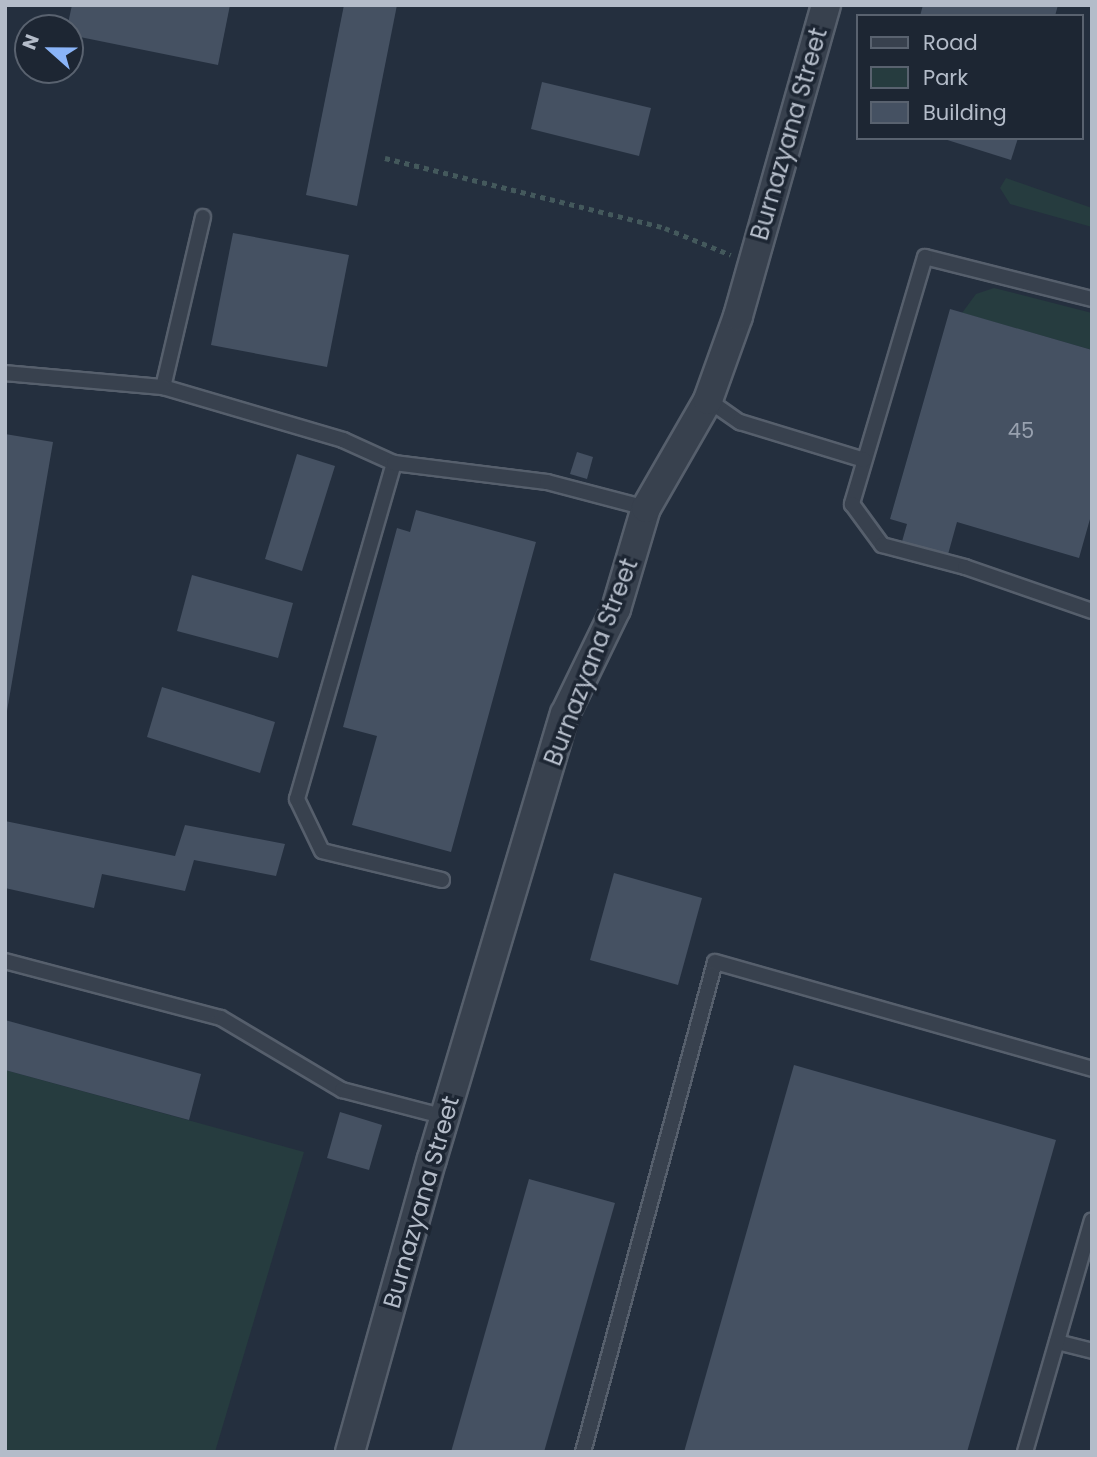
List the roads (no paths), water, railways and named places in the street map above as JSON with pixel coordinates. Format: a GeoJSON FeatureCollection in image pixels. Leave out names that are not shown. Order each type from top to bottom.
{"type":"FeatureCollection","features":[{"type":"Feature","properties":{"kind":"street","name":"Burnazyana Street"},"geometry":{"type":"LineString","coordinates":[[350,1452],[565,715],[616,610],[646,508],[708,400],[738,316],[826,5]]}},
{"type":"Feature","properties":{"kind":"lane"},"geometry":{"type":"LineString","coordinates":[[163,387],[203,217]]}},
{"type":"Feature","properties":{"kind":"lane"},"geometry":{"type":"LineString","coordinates":[[1092,299],[925,257],[852,504],[882,545],[965,567],[1092,611]]}},
{"type":"Feature","properties":{"kind":"lane"},"geometry":{"type":"LineString","coordinates":[[5,373],[163,387],[344,440],[394,463],[547,482],[646,508]]}},
{"type":"Feature","properties":{"kind":"lane"},"geometry":{"type":"LineString","coordinates":[[708,400],[740,422],[864,460]]}},
{"type":"Feature","properties":{"kind":"lane"},"geometry":{"type":"LineString","coordinates":[[394,463],[297,799],[322,851],[442,880]]}},
{"type":"Feature","properties":{"kind":"lane"},"geometry":{"type":"LineString","coordinates":[[5,961],[222,1018],[342,1090],[446,1117]]}},
{"type":"Feature","properties":{"kind":"lane"},"geometry":{"type":"LineString","coordinates":[[583,1452],[715,962],[1092,1069]]}},
{"type":"Feature","properties":{"kind":"lane"},"geometry":{"type":"LineString","coordinates":[[1025,1452],[1092,1220]]}},
{"type":"Feature","properties":{"kind":"lane"},"geometry":{"type":"LineString","coordinates":[[1057,1342],[1092,1351]]}}]}
